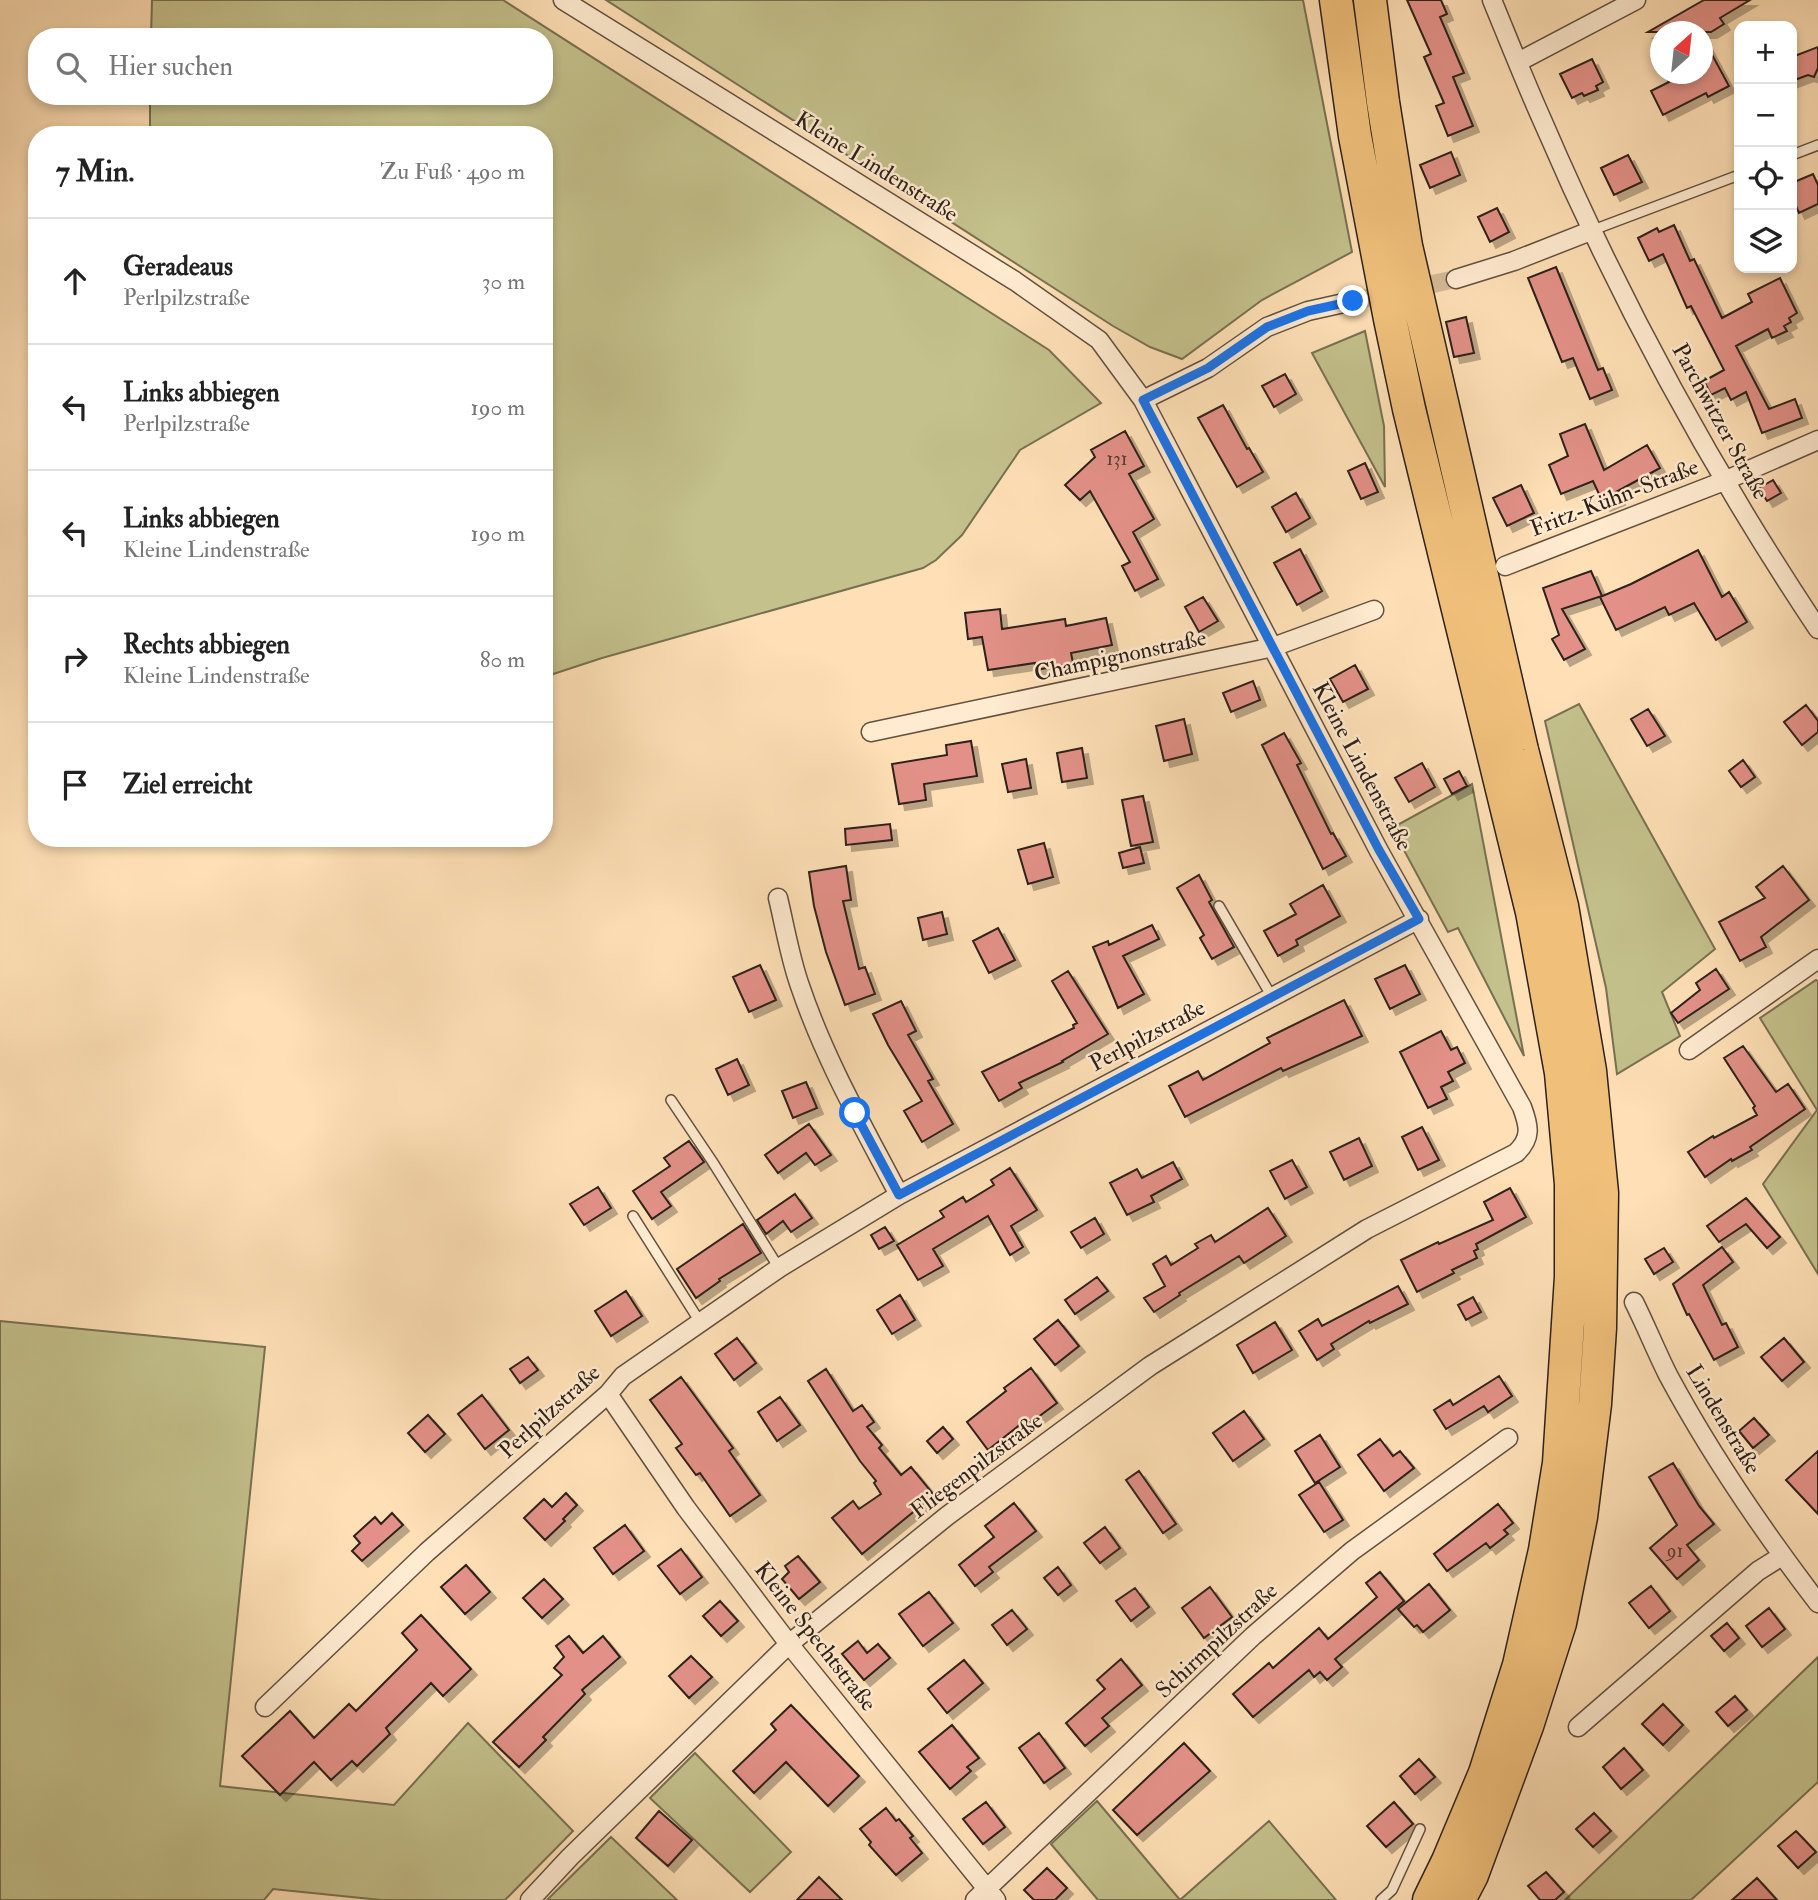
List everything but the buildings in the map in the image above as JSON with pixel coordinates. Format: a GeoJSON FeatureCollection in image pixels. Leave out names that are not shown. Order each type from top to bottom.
{"type":"FeatureCollection","features":[{"type":"Feature","properties":{"kind":"highway"},"geometry":{"type":"LineString","coordinates":[[1336,0],[1355,136],[1395,345],[1532,912],[1561,1073],[1571,1184],[1571,1277],[1559,1463],[1545,1550],[1518,1665],[1485,1773],[1429,1900]]}},
{"type":"Feature","properties":{"kind":"highway"},"geometry":{"type":"LineString","coordinates":[[1370,0],[1406,246],[1522,750],[1562,906],[1590,1071],[1602,1193],[1600,1328],[1595,1404],[1581,1517],[1560,1623],[1527,1726],[1472,1875],[1459,1900]]}},
{"type":"Feature","properties":{"kind":"street","name":"Kleine Lindenstraße"},"geometry":{"type":"LineString","coordinates":[[563,0],[1015,281],[1099,340],[1143,400],[1379,850],[1522,1107],[1528,1122],[1527,1135],[1525,1144],[1516,1153]]}},
{"type":"Feature","properties":{"kind":"street","name":"Parchwitzer Straße"},"geometry":{"type":"LineString","coordinates":[[1492,0],[1543,123],[1642,328],[1724,481],[1765,551],[1818,629]]}},
{"type":"Feature","properties":{"kind":"street"},"geometry":{"type":"LineString","coordinates":[[1518,62],[1636,0]]}},
{"type":"Feature","properties":{"kind":"street"},"geometry":{"type":"LineString","coordinates":[[1456,279],[1514,261],[1593,230]]}},
{"type":"Feature","properties":{"kind":"street"},"geometry":{"type":"LineString","coordinates":[[1143,400],[1208,368],[1267,327],[1308,311],[1353,301]]}},
{"type":"Feature","properties":{"kind":"street","name":"Fritz-Kühn-Straße"},"geometry":{"type":"LineString","coordinates":[[1505,566],[1724,481],[1818,440]]}},
{"type":"Feature","properties":{"kind":"street","name":"Champignonstraße"},"geometry":{"type":"LineString","coordinates":[[871,732],[1273,647],[1374,610]]}},
{"type":"Feature","properties":{"kind":"street"},"geometry":{"type":"LineString","coordinates":[[778,898],[799,985],[813,1022],[841,1086],[899,1195]]}},
{"type":"Feature","properties":{"kind":"street","name":"Perlpilzstraße"},"geometry":{"type":"LineString","coordinates":[[265,1707],[427,1552],[608,1394],[623,1376],[779,1268],[899,1195],[1419,919]]}},
{"type":"Feature","properties":{"kind":"street"},"geometry":{"type":"LineString","coordinates":[[1689,1050],[1818,958]]}},
{"type":"Feature","properties":{"kind":"street","name":"Fliegenpilzstraße"},"geometry":{"type":"LineString","coordinates":[[530,1900],[570,1857],[789,1644],[947,1516],[1150,1366],[1367,1229],[1516,1153]]}},
{"type":"Feature","properties":{"kind":"street","name":"Lindenstraße"},"geometry":{"type":"LineString","coordinates":[[1634,1302],[1667,1373],[1699,1430],[1782,1556],[1818,1603]]}},
{"type":"Feature","properties":{"kind":"street","name":"Kleine Spechtstraße"},"geometry":{"type":"LineString","coordinates":[[608,1394],[686,1508],[986,1896]]}},
{"type":"Feature","properties":{"kind":"street","name":"Schirmpilzstraße"},"geometry":{"type":"LineString","coordinates":[[986,1896],[1253,1636],[1342,1559],[1508,1438]]}},
{"type":"Feature","properties":{"kind":"street"},"geometry":{"type":"LineString","coordinates":[[1578,1727],[1758,1571],[1782,1556]]}},
{"type":"Feature","properties":{"kind":"lane"},"geometry":{"type":"LineString","coordinates":[[1797,153],[1818,145]]}},
{"type":"Feature","properties":{"kind":"lane"},"geometry":{"type":"LineString","coordinates":[[1593,230],[1734,177]]}},
{"type":"Feature","properties":{"kind":"lane"},"geometry":{"type":"LineString","coordinates":[[1219,906],[1272,996]]}},
{"type":"Feature","properties":{"kind":"lane"},"geometry":{"type":"LineString","coordinates":[[671,1100],[779,1268]]}},
{"type":"Feature","properties":{"kind":"lane"},"geometry":{"type":"LineString","coordinates":[[633,1216],[700,1322]]}},
{"type":"Feature","properties":{"kind":"lane"},"geometry":{"type":"LineString","coordinates":[[1381,1900],[1392,1890],[1420,1829]]}},
{"type":"Feature","properties":{"kind":"shaded area"},"geometry":{"type":"Polygon","coordinates":[[[152,0],[503,0],[547,28],[151,28],[152,0]]]}},
{"type":"Feature","properties":{"kind":"shaded area"},"geometry":{"type":"Polygon","coordinates":[[[606,0],[1303,0],[1352,252],[1262,300],[1182,359],[1150,347],[1113,326],[606,0]]]}},
{"type":"Feature","properties":{"kind":"shaded area"},"geometry":{"type":"Polygon","coordinates":[[[553,32],[1049,350],[1101,403],[1020,450],[962,535],[936,560],[923,568],[553,674],[553,126],[150,126],[150,105],[553,105],[553,32]]]}},
{"type":"Feature","properties":{"kind":"shaded area"},"geometry":{"type":"Polygon","coordinates":[[[1365,331],[1384,426],[1385,487],[1312,353],[1365,331]]]}},
{"type":"Feature","properties":{"kind":"shaded area"},"geometry":{"type":"Polygon","coordinates":[[[1579,704],[1715,949],[1662,992],[1680,1036],[1617,1074],[1606,988],[1545,721],[1579,704]]]}},
{"type":"Feature","properties":{"kind":"shaded area"},"geometry":{"type":"Polygon","coordinates":[[[1472,784],[1524,1056],[1458,928],[1448,932],[1392,828],[1472,784]]]}},
{"type":"Feature","properties":{"kind":"shaded area"},"geometry":{"type":"Polygon","coordinates":[[[1818,981],[1818,1274],[1763,1184],[1817,1110],[1760,1018],[1818,981]]]}},
{"type":"Feature","properties":{"kind":"shaded area"},"geometry":{"type":"Polygon","coordinates":[[[0,1321],[265,1347],[220,1786],[394,1805],[468,1723],[573,1831],[505,1900],[381,1900],[273,1889],[264,1900],[0,1900],[0,1321]]]}},
{"type":"Feature","properties":{"kind":"shaded area"},"geometry":{"type":"Polygon","coordinates":[[[1818,1657],[1818,1782],[1691,1900],[1565,1900],[1818,1657]]]}},
{"type":"Feature","properties":{"kind":"shaded area"},"geometry":{"type":"Polygon","coordinates":[[[695,1753],[791,1852],[750,1892],[650,1798],[695,1753]]]}},
{"type":"Feature","properties":{"kind":"shaded area"},"geometry":{"type":"Polygon","coordinates":[[[1097,1801],[1180,1900],[1098,1900],[1051,1844],[1097,1801]]]}},
{"type":"Feature","properties":{"kind":"shaded area"},"geometry":{"type":"Polygon","coordinates":[[[1269,1821],[1336,1900],[1180,1900],[1269,1821]]]}},
{"type":"Feature","properties":{"kind":"shaded area"},"geometry":{"type":"Polygon","coordinates":[[[611,1837],[677,1900],[547,1900],[611,1837]]]}},
{"type":"Feature","properties":{"kind":"tunnel"},"geometry":{"type":"LineString","coordinates":[[1353,301],[1456,279]]}},
{"type":"Feature","properties":{"kind":"route"},"geometry":{"type":"LineString","coordinates":[[855,1113],[899,1195],[1419,919],[1379,850],[1143,400],[1208,368],[1267,327],[1308,311],[1353,301]]}}]}
